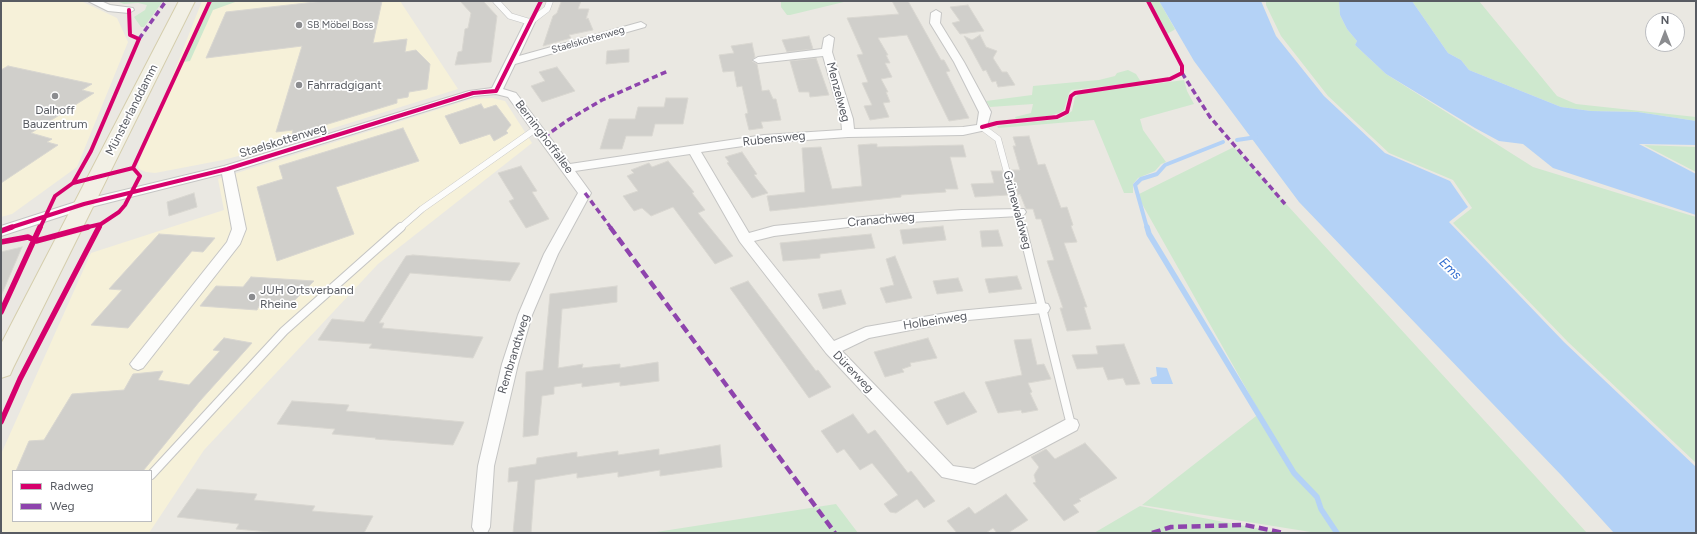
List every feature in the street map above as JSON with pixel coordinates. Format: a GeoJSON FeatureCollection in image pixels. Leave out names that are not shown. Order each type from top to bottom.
{"type":"FeatureCollection","features":[{"type":"Feature","properties":{"kind":"main road","name":"Münsterlanddamm"},"geometry":{"type":"LineString","coordinates":[[1,368],[187,1]]}},
{"type":"Feature","properties":{"kind":"street"},"geometry":{"type":"LineString","coordinates":[[93,1],[108,8],[129,10]]}},
{"type":"Feature","properties":{"kind":"street"},"geometry":{"type":"LineString","coordinates":[[936,13],[935,23],[960,62],[985,112],[982,127]]}},
{"type":"Feature","properties":{"kind":"street"},"geometry":{"type":"LineString","coordinates":[[496,91],[530,22]]}},
{"type":"Feature","properties":{"kind":"street","name":"Staelskottenweg"},"geometry":{"type":"LineString","coordinates":[[512,61],[641,25]]}},
{"type":"Feature","properties":{"kind":"street","name":"Menzelweg"},"geometry":{"type":"LineString","coordinates":[[829,38],[827,52],[847,119],[848,133]]}},
{"type":"Feature","properties":{"kind":"street","name":"Menzelweg"},"geometry":{"type":"LineString","coordinates":[[758,60],[827,52]]}},
{"type":"Feature","properties":{"kind":"street","name":"Staelskottenweg"},"geometry":{"type":"LineString","coordinates":[[1,230],[84,204],[227,168],[473,93],[496,91]]}},
{"type":"Feature","properties":{"kind":"street","name":"Berninghoffallee"},"geometry":{"type":"LineString","coordinates":[[496,91],[512,95],[585,193]]}},
{"type":"Feature","properties":{"kind":"street","name":"Rubensweg"},"geometry":{"type":"LineString","coordinates":[[567,168],[764,139],[848,133],[964,131],[982,127]]}},
{"type":"Feature","properties":{"kind":"street","name":"Dürerweg"},"geometry":{"type":"LineString","coordinates":[[694,149],[745,239],[831,349],[948,472],[975,477],[1071,424]]}},
{"type":"Feature","properties":{"kind":"street","name":"Staelskottenweg"},"geometry":{"type":"LineString","coordinates":[[138,364],[233,244],[239,229],[227,168]]}},
{"type":"Feature","properties":{"kind":"street","name":"Rembrandtweg"},"geometry":{"type":"LineString","coordinates":[[481,527],[486,466],[510,364],[525,315],[551,254],[585,193]]}},
{"type":"Feature","properties":{"kind":"street","name":"Cranachweg"},"geometry":{"type":"LineString","coordinates":[[745,239],[774,231],[873,220],[1018,212]]}},
{"type":"Feature","properties":{"kind":"street","name":"Holbeinweg"},"geometry":{"type":"LineString","coordinates":[[831,349],[866,333],[958,316],[1043,308]]}},
{"type":"Feature","properties":{"kind":"lane"},"geometry":{"type":"LineString","coordinates":[[496,1],[510,16],[530,22],[547,9],[550,1]]}},
{"type":"Feature","properties":{"kind":"lane","name":"Grünewaldweg"},"geometry":{"type":"LineString","coordinates":[[982,127],[998,139],[1043,308],[1071,424]]}},
{"type":"Feature","properties":{"kind":"lane"},"geometry":{"type":"LineString","coordinates":[[152,474],[284,331],[422,209],[493,157],[537,128]]}},
{"type":"Feature","properties":{"kind":"shaded area"},"geometry":{"type":"Polygon","coordinates":[[[1,1],[81,1],[117,18],[128,42],[77,167],[12,214],[1,217],[1,1]]]}},
{"type":"Feature","properties":{"kind":"shaded area"},"geometry":{"type":"Polygon","coordinates":[[[202,1],[400,1],[458,89],[273,147],[223,160],[155,173],[146,172],[139,169],[138,164],[202,1]]]}},
{"type":"Feature","properties":{"kind":"shaded area"},"geometry":{"type":"Polygon","coordinates":[[[492,98],[505,101],[532,143],[378,264],[204,450],[149,533],[1,533],[1,454],[91,253],[224,210],[218,179],[471,99],[492,98]]]}},
{"type":"Feature","properties":{"kind":"green space"},"geometry":{"type":"Polygon","coordinates":[[[163,1],[144,27],[141,27],[134,17],[145,10],[147,5],[138,3],[124,4],[119,2],[163,1]]]}},
{"type":"Feature","properties":{"kind":"green space"},"geometry":{"type":"Polygon","coordinates":[[[212,1],[238,1],[213,10],[190,61],[183,62],[212,1]]]}},
{"type":"Feature","properties":{"kind":"green space"},"geometry":{"type":"Polygon","coordinates":[[[781,1],[848,1],[787,15],[781,7],[781,1]]]}},
{"type":"Feature","properties":{"kind":"green space"},"geometry":{"type":"Polygon","coordinates":[[[1150,1],[1159,1],[1175,29],[1174,30],[1167,34],[1150,1]]]}},
{"type":"Feature","properties":{"kind":"green space"},"geometry":{"type":"Polygon","coordinates":[[[1266,1],[1339,1],[1340,15],[1347,29],[1357,41],[1355,45],[1386,74],[1533,167],[1696,217],[1696,463],[1568,342],[1453,223],[1472,208],[1453,180],[1389,153],[1328,96],[1281,36],[1266,5],[1266,1]]]}},
{"type":"Feature","properties":{"kind":"green space"},"geometry":{"type":"Polygon","coordinates":[[[1412,1],[1479,1],[1557,96],[1576,104],[1696,117],[1696,121],[1638,112],[1591,111],[1561,107],[1469,70],[1461,60],[1448,53],[1412,1]]]}},
{"type":"Feature","properties":{"kind":"green space"},"geometry":{"type":"Polygon","coordinates":[[[1128,70],[1136,74],[1141,82],[1071,90],[1064,110],[1048,116],[1016,119],[1015,117],[1031,113],[1033,104],[990,107],[986,101],[1032,95],[1033,86],[1099,80],[1115,76],[1117,73],[1128,70]]]}},
{"type":"Feature","properties":{"kind":"green space"},"geometry":{"type":"Polygon","coordinates":[[[1184,80],[1187,91],[1194,104],[1140,119],[1143,130],[1166,162],[1161,164],[1155,171],[1138,178],[1133,184],[1133,193],[1124,193],[1094,120],[998,128],[997,126],[1061,119],[1072,111],[1075,97],[1080,94],[1184,80]]]}},
{"type":"Feature","properties":{"kind":"green space"},"geometry":{"type":"Polygon","coordinates":[[[1644,145],[1696,147],[1696,172],[1644,145]]]}},
{"type":"Feature","properties":{"kind":"green space"},"geometry":{"type":"Polygon","coordinates":[[[1234,147],[1587,533],[1317,533],[1142,505],[1260,413],[1137,195],[1234,147]]]}},
{"type":"Feature","properties":{"kind":"green space"},"geometry":{"type":"Polygon","coordinates":[[[836,504],[858,533],[650,533],[836,504]]]}},
{"type":"Feature","properties":{"kind":"green space"},"geometry":{"type":"Polygon","coordinates":[[[1140,506],[1282,533],[1094,533],[1140,506]]]}},
{"type":"Feature","properties":{"kind":"water","name":"Ems"},"geometry":{"type":"Polygon","coordinates":[[[1159,1],[1261,1],[1276,36],[1324,96],[1385,153],[1450,181],[1468,207],[1449,222],[1564,342],[1696,467],[1696,533],[1614,533],[1562,476],[1299,202],[1194,61],[1159,1]]]}},
{"type":"Feature","properties":{"kind":"water"},"geometry":{"type":"Polygon","coordinates":[[[1339,1],[1412,1],[1448,53],[1461,60],[1469,70],[1561,107],[1591,111],[1638,112],[1696,121],[1696,145],[1639,144],[1696,174],[1696,215],[1553,168],[1523,144],[1499,141],[1475,128],[1386,74],[1355,45],[1357,41],[1347,29],[1340,15],[1339,1]]]}},
{"type":"Feature","properties":{"kind":"water"},"geometry":{"type":"Polygon","coordinates":[[[1156,367],[1167,368],[1173,384],[1152,384],[1150,378],[1157,376],[1156,367]]]}},
{"type":"Feature","properties":{"kind":"building"},"geometry":{"type":"Polygon","coordinates":[[[324,1],[382,1],[373,43],[407,39],[405,52],[416,50],[430,64],[427,89],[409,92],[408,97],[397,99],[397,103],[292,135],[293,130],[276,132],[302,46],[206,58],[226,12],[324,1]]]}},
{"type":"Feature","properties":{"kind":"building"},"geometry":{"type":"Polygon","coordinates":[[[460,1],[483,1],[497,16],[491,62],[455,65],[458,52],[462,51],[465,29],[468,28],[471,13],[460,1]]]}},
{"type":"Feature","properties":{"kind":"building"},"geometry":{"type":"Polygon","coordinates":[[[581,1],[578,9],[589,9],[586,19],[588,18],[593,30],[569,35],[571,38],[543,46],[553,16],[557,13],[561,2],[581,1]]]}},
{"type":"Feature","properties":{"kind":"building"},"geometry":{"type":"Polygon","coordinates":[[[892,1],[908,1],[941,60],[944,60],[950,71],[946,72],[969,118],[949,121],[907,35],[878,38],[888,55],[886,55],[890,63],[885,63],[892,77],[881,79],[888,92],[886,92],[890,102],[883,103],[889,117],[870,120],[864,106],[872,105],[862,83],[868,82],[857,55],[863,54],[847,18],[899,14],[892,1]]]}},
{"type":"Feature","properties":{"kind":"building"},"geometry":{"type":"Polygon","coordinates":[[[968,5],[984,31],[960,34],[952,23],[960,21],[950,7],[968,5]]]}},
{"type":"Feature","properties":{"kind":"building"},"geometry":{"type":"Polygon","coordinates":[[[980,35],[986,47],[997,51],[993,58],[1002,72],[1007,72],[1015,85],[998,87],[996,81],[992,82],[986,70],[983,71],[964,36],[972,40],[980,35]]]}},
{"type":"Feature","properties":{"kind":"building"},"geometry":{"type":"Polygon","coordinates":[[[809,36],[813,49],[787,52],[782,40],[809,36]]]}},
{"type":"Feature","properties":{"kind":"building"},"geometry":{"type":"Polygon","coordinates":[[[752,43],[755,57],[752,61],[757,64],[762,91],[769,90],[773,99],[776,99],[781,120],[761,122],[763,128],[749,130],[745,114],[748,113],[742,86],[737,87],[734,71],[723,72],[719,55],[734,53],[731,46],[752,43]]]}},
{"type":"Feature","properties":{"kind":"building"},"geometry":{"type":"Polygon","coordinates":[[[629,49],[629,62],[606,64],[607,51],[629,49]]]}},
{"type":"Feature","properties":{"kind":"building"},"geometry":{"type":"Polygon","coordinates":[[[816,58],[829,95],[810,97],[809,92],[799,92],[790,61],[816,58]]]}},
{"type":"Feature","properties":{"kind":"building"},"geometry":{"type":"Polygon","coordinates":[[[8,66],[92,84],[82,90],[94,93],[31,133],[52,139],[47,142],[58,145],[1,183],[1,70],[8,66]]]}},
{"type":"Feature","properties":{"kind":"building"},"geometry":{"type":"Polygon","coordinates":[[[557,67],[575,91],[542,102],[531,86],[545,81],[539,72],[557,67]]]}},
{"type":"Feature","properties":{"kind":"building"},"geometry":{"type":"Polygon","coordinates":[[[666,98],[688,98],[683,124],[655,124],[652,136],[626,136],[622,149],[600,149],[609,119],[635,119],[638,107],[664,107],[666,98]]]}},
{"type":"Feature","properties":{"kind":"building"},"geometry":{"type":"Polygon","coordinates":[[[481,104],[484,109],[496,105],[511,125],[506,131],[508,133],[494,141],[490,134],[460,144],[445,116],[481,104]]]}},
{"type":"Feature","properties":{"kind":"building"},"geometry":{"type":"Polygon","coordinates":[[[403,128],[419,161],[336,187],[354,234],[277,261],[257,187],[283,179],[279,166],[403,128]]]}},
{"type":"Feature","properties":{"kind":"building"},"geometry":{"type":"Polygon","coordinates":[[[1029,136],[1038,165],[1045,164],[1061,208],[1067,207],[1073,225],[1071,226],[1077,242],[1064,243],[1087,307],[1084,307],[1091,329],[1067,331],[1060,308],[1063,308],[1047,261],[1054,260],[1041,219],[1036,219],[1033,209],[1026,209],[1020,194],[1018,195],[1011,170],[1020,170],[1013,146],[1016,146],[1013,137],[1029,136]]]}},
{"type":"Feature","properties":{"kind":"building"},"geometry":{"type":"Polygon","coordinates":[[[877,144],[877,147],[963,145],[966,157],[950,157],[958,189],[945,189],[946,192],[901,195],[901,197],[770,211],[767,196],[805,192],[802,148],[821,147],[832,189],[862,186],[858,145],[877,144]]]}},
{"type":"Feature","properties":{"kind":"building"},"geometry":{"type":"Polygon","coordinates":[[[742,152],[757,174],[754,175],[768,193],[752,198],[727,163],[729,162],[725,157],[742,152]]]}},
{"type":"Feature","properties":{"kind":"building"},"geometry":{"type":"Polygon","coordinates":[[[668,161],[694,192],[692,193],[705,210],[698,213],[733,256],[715,264],[673,207],[651,216],[642,208],[634,211],[623,196],[638,191],[627,176],[634,173],[631,170],[649,163],[652,167],[668,161]]]}},
{"type":"Feature","properties":{"kind":"building"},"geometry":{"type":"Polygon","coordinates":[[[521,166],[537,191],[532,192],[549,219],[526,228],[509,201],[514,199],[498,173],[521,166]]]}},
{"type":"Feature","properties":{"kind":"building"},"geometry":{"type":"Polygon","coordinates":[[[991,171],[1002,171],[1008,195],[975,197],[971,184],[994,183],[991,171]]]}},
{"type":"Feature","properties":{"kind":"building"},"geometry":{"type":"Polygon","coordinates":[[[194,193],[197,207],[169,216],[167,202],[194,193]]]}},
{"type":"Feature","properties":{"kind":"building"},"geometry":{"type":"Polygon","coordinates":[[[943,226],[946,240],[903,244],[900,230],[943,226]]]}},
{"type":"Feature","properties":{"kind":"building"},"geometry":{"type":"Polygon","coordinates":[[[998,230],[1003,246],[982,247],[980,231],[998,230]]]}},
{"type":"Feature","properties":{"kind":"building"},"geometry":{"type":"Polygon","coordinates":[[[159,234],[215,238],[203,252],[192,251],[128,328],[91,325],[122,290],[109,289],[159,234]]]}},
{"type":"Feature","properties":{"kind":"building"},"geometry":{"type":"Polygon","coordinates":[[[871,234],[875,248],[820,254],[820,258],[783,261],[780,243],[871,234]]]}},
{"type":"Feature","properties":{"kind":"building"},"geometry":{"type":"Polygon","coordinates":[[[22,247],[1,296],[1,252],[22,247]]]}},
{"type":"Feature","properties":{"kind":"building"},"geometry":{"type":"Polygon","coordinates":[[[413,255],[520,263],[510,281],[410,273],[379,323],[384,323],[382,328],[483,337],[473,358],[369,348],[372,344],[318,340],[332,319],[364,322],[406,256],[413,255]]]}},
{"type":"Feature","properties":{"kind":"building"},"geometry":{"type":"Polygon","coordinates":[[[895,256],[912,298],[886,303],[880,288],[894,285],[886,259],[895,256]]]}},
{"type":"Feature","properties":{"kind":"building"},"geometry":{"type":"Polygon","coordinates":[[[1017,276],[1022,289],[989,293],[985,279],[1017,276]]]}},
{"type":"Feature","properties":{"kind":"building","name":"JUH Ortsverband Rheine"},"geometry":{"type":"Polygon","coordinates":[[[251,277],[314,281],[287,308],[259,306],[257,310],[200,306],[216,286],[243,287],[251,277]]]}},
{"type":"Feature","properties":{"kind":"building"},"geometry":{"type":"Polygon","coordinates":[[[958,278],[963,291],[937,294],[933,281],[958,278]]]}},
{"type":"Feature","properties":{"kind":"building"},"geometry":{"type":"Polygon","coordinates":[[[748,281],[816,371],[818,370],[831,387],[809,398],[730,288],[748,281]]]}},
{"type":"Feature","properties":{"kind":"building"},"geometry":{"type":"Polygon","coordinates":[[[617,286],[617,302],[562,309],[558,368],[583,364],[582,368],[620,364],[620,368],[658,362],[659,381],[620,386],[620,382],[582,387],[582,383],[554,387],[554,394],[542,396],[538,435],[523,437],[526,372],[543,370],[550,294],[617,286]]]}},
{"type":"Feature","properties":{"kind":"building"},"geometry":{"type":"Polygon","coordinates":[[[841,290],[846,304],[823,309],[818,294],[841,290]]]}},
{"type":"Feature","properties":{"kind":"building"},"geometry":{"type":"Polygon","coordinates":[[[224,338],[252,343],[199,402],[144,470],[16,470],[29,441],[44,440],[72,394],[124,390],[133,374],[163,371],[158,380],[189,385],[220,351],[213,350],[224,338]]]}},
{"type":"Feature","properties":{"kind":"building"},"geometry":{"type":"Polygon","coordinates":[[[928,338],[937,358],[910,363],[911,366],[902,369],[904,372],[885,377],[874,352],[928,338]]]}},
{"type":"Feature","properties":{"kind":"building"},"geometry":{"type":"Polygon","coordinates":[[[1031,339],[1037,365],[1044,364],[1051,379],[1028,383],[1032,392],[1030,393],[1038,410],[1022,413],[1021,410],[998,413],[985,382],[1022,375],[1014,340],[1031,339]]]}},
{"type":"Feature","properties":{"kind":"building"},"geometry":{"type":"Polygon","coordinates":[[[1124,344],[1140,384],[1126,385],[1123,378],[1108,380],[1103,367],[1077,369],[1072,355],[1098,354],[1096,346],[1124,344]]]}},
{"type":"Feature","properties":{"kind":"building"},"geometry":{"type":"Polygon","coordinates":[[[964,392],[977,412],[947,425],[934,402],[964,392]]]}},
{"type":"Feature","properties":{"kind":"building"},"geometry":{"type":"Polygon","coordinates":[[[292,401],[349,405],[346,411],[464,422],[453,445],[332,434],[335,429],[277,424],[292,401]]]}},
{"type":"Feature","properties":{"kind":"building"},"geometry":{"type":"Polygon","coordinates":[[[853,414],[868,434],[875,430],[908,473],[911,471],[935,501],[924,508],[917,499],[896,513],[890,512],[884,504],[898,495],[872,463],[860,470],[844,449],[837,453],[821,431],[853,414]]]}},
{"type":"Feature","properties":{"kind":"building"},"geometry":{"type":"Polygon","coordinates":[[[1085,443],[1117,478],[1079,499],[1081,501],[1073,505],[1079,512],[1064,521],[1033,483],[1036,482],[1034,475],[1039,467],[1031,457],[1046,449],[1055,459],[1085,443]]]}},
{"type":"Feature","properties":{"kind":"building"},"geometry":{"type":"Polygon","coordinates":[[[720,445],[722,467],[660,476],[660,470],[618,477],[618,472],[577,478],[577,473],[535,480],[531,533],[513,533],[518,481],[508,482],[509,468],[536,464],[537,458],[577,452],[577,457],[618,451],[618,455],[659,449],[659,455],[720,445]]]}},
{"type":"Feature","properties":{"kind":"building"},"geometry":{"type":"Polygon","coordinates":[[[197,489],[257,494],[254,500],[315,506],[312,511],[373,516],[364,533],[281,533],[236,529],[239,524],[177,517],[197,489]]]}},
{"type":"Feature","properties":{"kind":"building"},"geometry":{"type":"Polygon","coordinates":[[[1006,494],[1028,520],[1008,533],[997,533],[993,528],[986,533],[957,533],[947,521],[969,507],[975,514],[1006,494]]]}},
{"type":"Feature","properties":{"kind":"waterway"},"geometry":{"type":"LineString","coordinates":[[1237,140],[1257,137]]}},
{"type":"Feature","properties":{"kind":"waterway"},"geometry":{"type":"LineString","coordinates":[[1147,228],[1135,185],[1141,179],[1157,174],[1165,165],[1223,142]]}},
{"type":"Feature","properties":{"kind":"waterway"},"geometry":{"type":"LineString","coordinates":[[1147,227],[1149,234],[1294,473],[1317,497],[1321,509],[1337,533]]}},
{"type":"Feature","properties":{"kind":"marked path"},"geometry":{"type":"LineString","coordinates":[[139,39],[166,1]]}},
{"type":"Feature","properties":{"kind":"marked path"},"geometry":{"type":"LineString","coordinates":[[544,137],[568,120],[602,100],[668,71]]}},
{"type":"Feature","properties":{"kind":"marked path"},"geometry":{"type":"LineString","coordinates":[[1182,73],[1210,117],[1285,204]]}},
{"type":"Feature","properties":{"kind":"marked path"},"geometry":{"type":"LineString","coordinates":[[585,193],[835,533]]}},
{"type":"Feature","properties":{"kind":"marked path"},"geometry":{"type":"LineString","coordinates":[[1152,533],[1171,527],[1245,525],[1284,533]]}},
{"type":"Feature","properties":{"kind":"cycle path"},"geometry":{"type":"LineString","coordinates":[[129,10],[130,35],[139,39],[91,151],[73,183],[133,168],[210,1]]}},
{"type":"Feature","properties":{"kind":"cycle path"},"geometry":{"type":"LineString","coordinates":[[1,231],[84,204],[227,169],[473,93],[496,91],[541,1]]}},
{"type":"Feature","properties":{"kind":"cycle path"},"geometry":{"type":"LineString","coordinates":[[982,127],[997,123],[1057,117],[1067,112],[1071,96],[1075,93],[1170,79],[1182,73],[1182,66],[1148,1]]}},
{"type":"Feature","properties":{"kind":"cycle path"},"geometry":{"type":"LineString","coordinates":[[1,242],[28,237],[36,241],[101,224],[119,212],[125,205],[140,176],[133,168]]}},
{"type":"Feature","properties":{"kind":"cycle path"},"geometry":{"type":"LineString","coordinates":[[1,312],[55,196],[73,183]]}},
{"type":"Feature","properties":{"kind":"cycle path"},"geometry":{"type":"LineString","coordinates":[[1,422],[20,379],[101,224]]}},
{"type":"Feature","properties":{"kind":"place","name":"SB Möbel Boss"},"geometry":{"type":"Point","coordinates":[299,25]}},
{"type":"Feature","properties":{"kind":"place","name":"Fahrradgigant"},"geometry":{"type":"Point","coordinates":[299,85]}},
{"type":"Feature","properties":{"kind":"place","name":"Dalhoff Bauzentrum"},"geometry":{"type":"Point","coordinates":[55,96]}},
{"type":"Feature","properties":{"kind":"place","name":"JUH Ortsverband Rheine"},"geometry":{"type":"Point","coordinates":[252,297]}}]}
